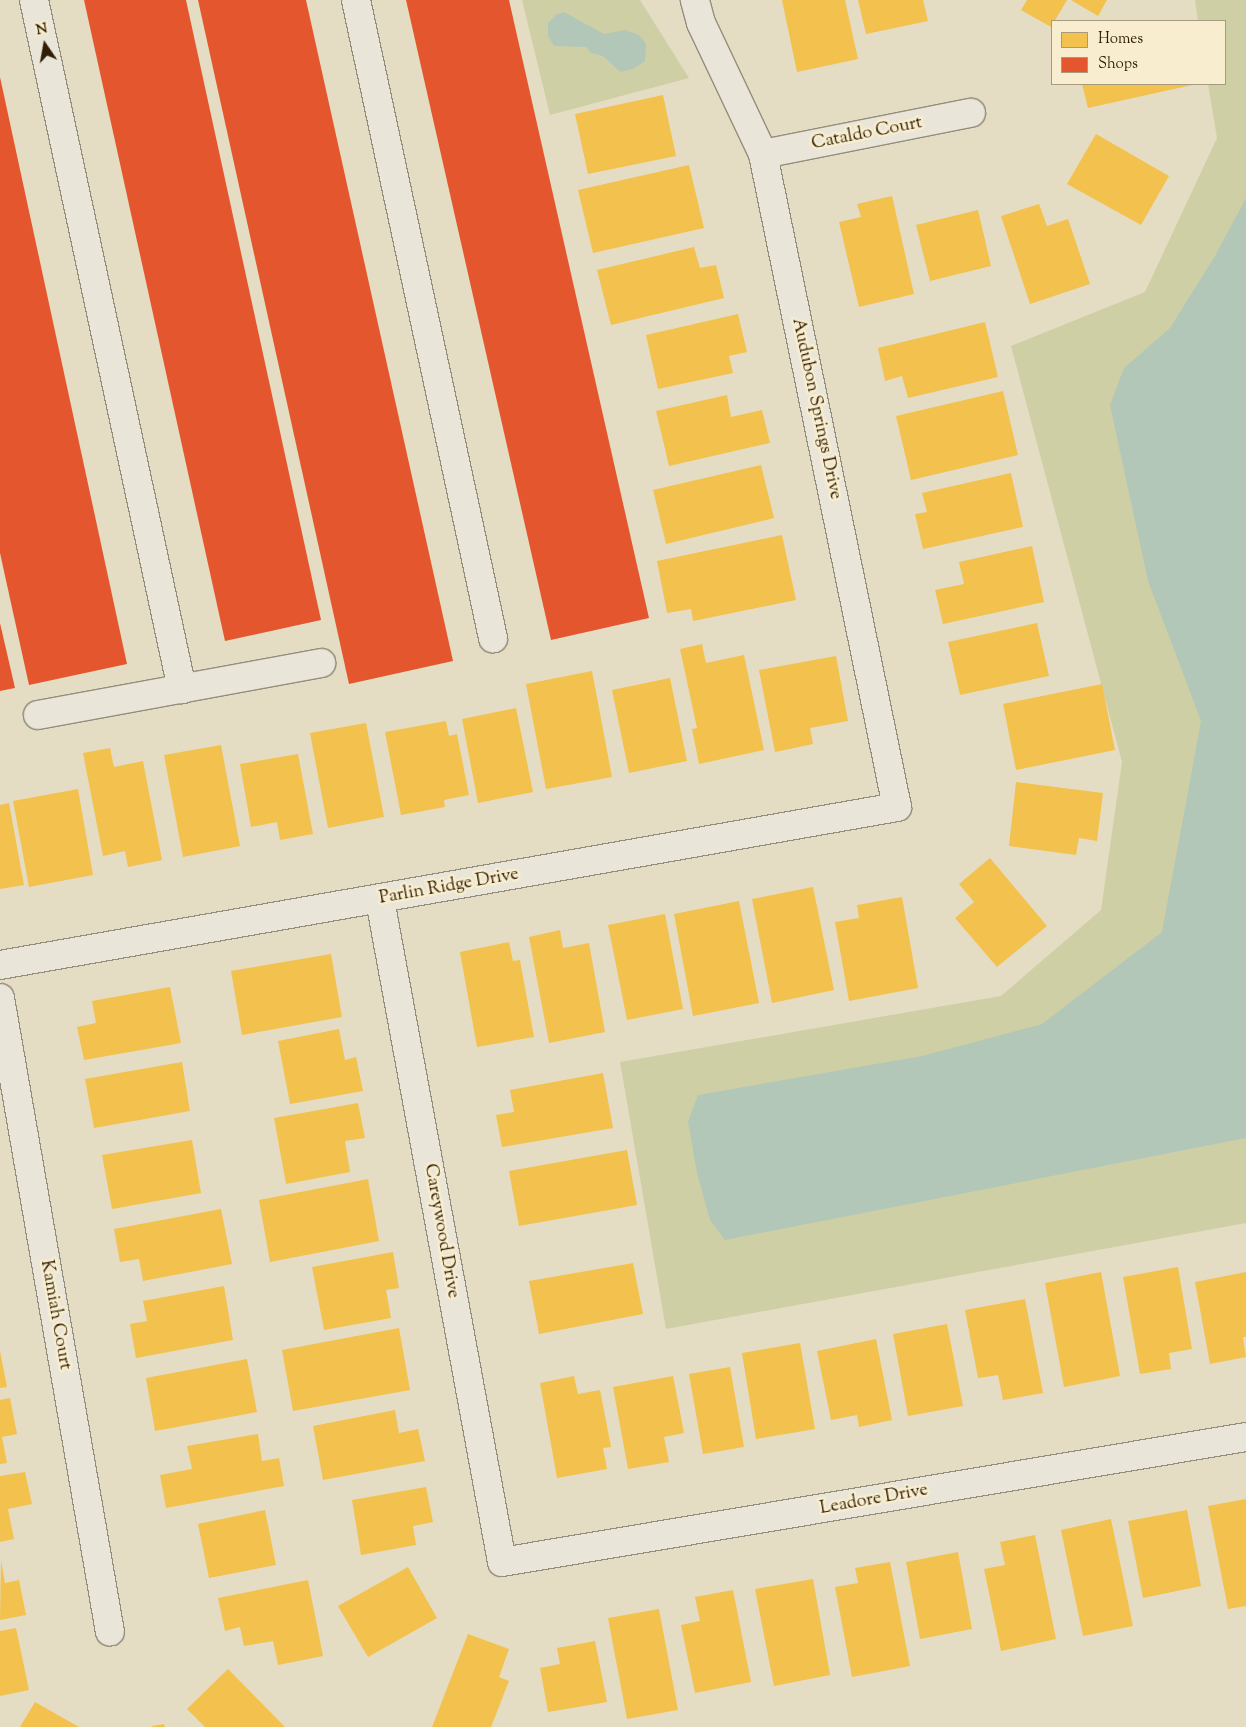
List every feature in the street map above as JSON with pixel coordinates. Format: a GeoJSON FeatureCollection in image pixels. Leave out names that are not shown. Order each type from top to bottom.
{"type":"FeatureCollection","features":[{"type":"Feature","properties":{"kind":"street"},"geometry":{"type":"LineString","coordinates":[[34,0],[182,689]]}},
{"type":"Feature","properties":{"kind":"street"},"geometry":{"type":"LineString","coordinates":[[356,0],[493,638]]}},
{"type":"Feature","properties":{"kind":"street","name":"Audubon Springs Drive"},"geometry":{"type":"LineString","coordinates":[[681,0],[698,11],[764,154],[897,807]]}},
{"type":"Feature","properties":{"kind":"street","name":"Cataldo Court"},"geometry":{"type":"LineString","coordinates":[[764,154],[971,113]]}},
{"type":"Feature","properties":{"kind":"street"},"geometry":{"type":"LineString","coordinates":[[38,716],[321,663]]}},
{"type":"Feature","properties":{"kind":"street","name":"Parlin Ridge Drive"},"geometry":{"type":"LineString","coordinates":[[0,965],[380,900],[897,807]]}},
{"type":"Feature","properties":{"kind":"street","name":"Careywood Drive"},"geometry":{"type":"LineString","coordinates":[[380,900],[502,1562]]}},
{"type":"Feature","properties":{"kind":"street","name":"Kamiah Court"},"geometry":{"type":"LineString","coordinates":[[0,998],[110,1632]]}},
{"type":"Feature","properties":{"kind":"street","name":"Leadore Drive"},"geometry":{"type":"LineString","coordinates":[[502,1562],[1246,1437]]}},
{"type":"Feature","properties":{"kind":"green space"},"geometry":{"type":"Polygon","coordinates":[[[522,0],[640,0],[689,78],[550,115],[522,0]]]}},
{"type":"Feature","properties":{"kind":"green space"},"geometry":{"type":"Polygon","coordinates":[[[1195,0],[1246,0],[1246,1223],[666,1329],[620,1062],[1001,996],[1101,910],[1122,762],[1011,346],[1145,292],[1217,138],[1208,85],[1226,85],[1226,20],[1198,20],[1195,0]]]}},
{"type":"Feature","properties":{"kind":"shaded area"},"geometry":{"type":"Polygon","coordinates":[[[564,12],[604,34],[625,30],[639,35],[646,44],[645,61],[633,69],[620,72],[603,56],[591,53],[586,47],[554,46],[548,36],[548,23],[557,14],[564,12]]]}},
{"type":"Feature","properties":{"kind":"shaded area"},"geometry":{"type":"Polygon","coordinates":[[[1246,198],[1246,1138],[725,1240],[710,1220],[697,1173],[688,1122],[698,1095],[922,1056],[1042,1024],[1162,932],[1201,721],[1148,581],[1110,405],[1124,368],[1170,328],[1215,256],[1246,198]]]}},
{"type":"Feature","properties":{"kind":"building: Homes"},"geometry":{"type":"Polygon","coordinates":[[[782,0],[845,0],[858,59],[797,72],[782,0]]]}},
{"type":"Feature","properties":{"kind":"building: Homes"},"geometry":{"type":"Polygon","coordinates":[[[858,0],[923,0],[928,21],[866,34],[858,0]]]}},
{"type":"Feature","properties":{"kind":"building: Homes"},"geometry":{"type":"Polygon","coordinates":[[[1027,0],[1067,0],[1055,20],[1051,20],[1051,27],[1021,10],[1027,0]]]}},
{"type":"Feature","properties":{"kind":"building: Homes"},"geometry":{"type":"Polygon","coordinates":[[[1071,0],[1107,0],[1098,16],[1071,0]]]}},
{"type":"Feature","properties":{"kind":"building: Homes"},"geometry":{"type":"Polygon","coordinates":[[[1082,85],[1192,85],[1088,108],[1082,85]]]}},
{"type":"Feature","properties":{"kind":"building: Homes"},"geometry":{"type":"Polygon","coordinates":[[[663,95],[676,156],[588,174],[575,114],[663,95]]]}},
{"type":"Feature","properties":{"kind":"building: Homes"},"geometry":{"type":"Polygon","coordinates":[[[1096,134],[1169,176],[1141,225],[1067,184],[1096,134]]]}},
{"type":"Feature","properties":{"kind":"building: Homes"},"geometry":{"type":"Polygon","coordinates":[[[689,165],[704,228],[593,253],[578,190],[689,165]]]}},
{"type":"Feature","properties":{"kind":"building: Homes"},"geometry":{"type":"Polygon","coordinates":[[[892,196],[914,294],[859,307],[839,222],[861,217],[857,204],[892,196]]]}},
{"type":"Feature","properties":{"kind":"building: Homes"},"geometry":{"type":"Polygon","coordinates":[[[1039,204],[1047,226],[1068,219],[1090,284],[1030,304],[1001,216],[1039,204]]]}},
{"type":"Feature","properties":{"kind":"building: Homes"},"geometry":{"type":"Polygon","coordinates":[[[978,210],[991,266],[930,281],[916,225],[978,210]]]}},
{"type":"Feature","properties":{"kind":"building: Homes"},"geometry":{"type":"Polygon","coordinates":[[[694,247],[700,268],[716,265],[724,298],[611,325],[597,270],[694,247]]]}},
{"type":"Feature","properties":{"kind":"building: Homes"},"geometry":{"type":"Polygon","coordinates":[[[738,314],[747,352],[729,356],[733,373],[658,389],[646,335],[738,314]]]}},
{"type":"Feature","properties":{"kind":"building: Homes"},"geometry":{"type":"Polygon","coordinates":[[[985,322],[998,377],[908,398],[902,376],[885,381],[878,348],[985,322]]]}},
{"type":"Feature","properties":{"kind":"building: Homes"},"geometry":{"type":"Polygon","coordinates":[[[1003,391],[1018,455],[911,480],[896,416],[1003,391]]]}},
{"type":"Feature","properties":{"kind":"building: Homes"},"geometry":{"type":"Polygon","coordinates":[[[727,395],[731,417],[762,410],[770,443],[669,466],[656,411],[727,395]]]}},
{"type":"Feature","properties":{"kind":"building: Homes"},"geometry":{"type":"Polygon","coordinates":[[[761,465],[774,518],[666,544],[653,490],[761,465]]]}},
{"type":"Feature","properties":{"kind":"building: Homes"},"geometry":{"type":"Polygon","coordinates":[[[1011,473],[1023,527],[923,549],[915,514],[927,512],[922,493],[1011,473]]]}},
{"type":"Feature","properties":{"kind":"building: Homes"},"geometry":{"type":"Polygon","coordinates":[[[782,535],[796,600],[693,621],[691,609],[667,613],[657,561],[782,535]]]}},
{"type":"Feature","properties":{"kind":"building: Homes"},"geometry":{"type":"Polygon","coordinates":[[[1032,546],[1044,602],[943,624],[935,590],[964,584],[959,562],[1032,546]]]}},
{"type":"Feature","properties":{"kind":"building: Homes"},"geometry":{"type":"Polygon","coordinates":[[[1037,623],[1049,676],[960,695],[948,642],[1037,623]]]}},
{"type":"Feature","properties":{"kind":"building: Homes"},"geometry":{"type":"Polygon","coordinates":[[[702,644],[706,663],[744,655],[764,750],[699,764],[692,729],[697,728],[680,649],[702,644]]]}},
{"type":"Feature","properties":{"kind":"building: Homes"},"geometry":{"type":"Polygon","coordinates":[[[836,656],[848,721],[810,728],[813,744],[775,752],[759,670],[836,656]]]}},
{"type":"Feature","properties":{"kind":"building: Homes"},"geometry":{"type":"Polygon","coordinates":[[[592,671],[612,777],[546,789],[526,684],[592,671]]]}},
{"type":"Feature","properties":{"kind":"building: Homes"},"geometry":{"type":"Polygon","coordinates":[[[670,678],[687,761],[629,773],[612,690],[670,678]]]}},
{"type":"Feature","properties":{"kind":"building: Homes"},"geometry":{"type":"Polygon","coordinates":[[[1102,684],[1115,750],[1016,770],[1003,704],[1102,684]]]}},
{"type":"Feature","properties":{"kind":"building: Homes"},"geometry":{"type":"Polygon","coordinates":[[[516,708],[533,792],[478,803],[462,719],[516,708]]]}},
{"type":"Feature","properties":{"kind":"building: Homes"},"geometry":{"type":"Polygon","coordinates":[[[446,721],[449,736],[457,734],[469,795],[444,800],[445,807],[401,815],[385,732],[446,721]]]}},
{"type":"Feature","properties":{"kind":"building: Homes"},"geometry":{"type":"Polygon","coordinates":[[[366,723],[384,817],[328,828],[310,733],[366,723]]]}},
{"type":"Feature","properties":{"kind":"building: Homes"},"geometry":{"type":"Polygon","coordinates":[[[221,745],[240,846],[183,857],[164,755],[221,745]]]}},
{"type":"Feature","properties":{"kind":"building: Homes"},"geometry":{"type":"Polygon","coordinates":[[[110,748],[114,767],[143,761],[162,860],[128,867],[125,851],[103,856],[83,753],[110,748]]]}},
{"type":"Feature","properties":{"kind":"building: Homes"},"geometry":{"type":"Polygon","coordinates":[[[298,754],[313,834],[280,840],[277,822],[251,827],[240,764],[298,754]]]}},
{"type":"Feature","properties":{"kind":"building: Homes"},"geometry":{"type":"Polygon","coordinates":[[[1016,782],[1103,793],[1097,841],[1079,838],[1076,855],[1009,846],[1016,782]]]}},
{"type":"Feature","properties":{"kind":"building: Homes"},"geometry":{"type":"Polygon","coordinates":[[[78,789],[93,875],[29,887],[13,801],[78,789]]]}},
{"type":"Feature","properties":{"kind":"building: Homes"},"geometry":{"type":"Polygon","coordinates":[[[9,803],[24,885],[0,889],[0,805],[9,803]]]}},
{"type":"Feature","properties":{"kind":"building: Homes"},"geometry":{"type":"Polygon","coordinates":[[[990,858],[1047,926],[997,967],[955,918],[974,902],[959,884],[990,858]]]}},
{"type":"Feature","properties":{"kind":"building: Homes"},"geometry":{"type":"Polygon","coordinates":[[[813,887],[834,990],[772,1003],[752,899],[813,887]]]}},
{"type":"Feature","properties":{"kind":"building: Homes"},"geometry":{"type":"Polygon","coordinates":[[[902,897],[918,988],[849,1001],[835,922],[859,918],[857,905],[902,897]]]}},
{"type":"Feature","properties":{"kind":"building: Homes"},"geometry":{"type":"Polygon","coordinates":[[[739,901],[759,1003],[693,1016],[674,914],[739,901]]]}},
{"type":"Feature","properties":{"kind":"building: Homes"},"geometry":{"type":"Polygon","coordinates":[[[665,914],[683,1009],[627,1020],[608,925],[665,914]]]}},
{"type":"Feature","properties":{"kind":"building: Homes"},"geometry":{"type":"Polygon","coordinates":[[[560,930],[563,948],[589,943],[605,1032],[549,1043],[529,937],[560,930]]]}},
{"type":"Feature","properties":{"kind":"building: Homes"},"geometry":{"type":"Polygon","coordinates":[[[509,942],[513,961],[520,960],[534,1037],[477,1047],[460,952],[509,942]]]}},
{"type":"Feature","properties":{"kind":"building: Homes"},"geometry":{"type":"Polygon","coordinates":[[[331,954],[342,1017],[242,1035],[231,971],[331,954]]]}},
{"type":"Feature","properties":{"kind":"building: Homes"},"geometry":{"type":"Polygon","coordinates":[[[170,987],[181,1043],[84,1060],[77,1027],[96,1023],[92,1001],[170,987]]]}},
{"type":"Feature","properties":{"kind":"building: Homes"},"geometry":{"type":"Polygon","coordinates":[[[339,1029],[345,1060],[356,1057],[363,1091],[290,1104],[278,1041],[339,1029]]]}},
{"type":"Feature","properties":{"kind":"building: Homes"},"geometry":{"type":"Polygon","coordinates":[[[182,1062],[190,1111],[94,1128],[85,1079],[182,1062]]]}},
{"type":"Feature","properties":{"kind":"building: Homes"},"geometry":{"type":"Polygon","coordinates":[[[603,1073],[613,1128],[502,1147],[496,1115],[514,1112],[510,1090],[603,1073]]]}},
{"type":"Feature","properties":{"kind":"building: Homes"},"geometry":{"type":"Polygon","coordinates":[[[358,1103],[365,1138],[345,1141],[350,1172],[286,1184],[274,1118],[358,1103]]]}},
{"type":"Feature","properties":{"kind":"building: Homes"},"geometry":{"type":"Polygon","coordinates":[[[192,1140],[201,1193],[112,1209],[102,1155],[192,1140]]]}},
{"type":"Feature","properties":{"kind":"building: Homes"},"geometry":{"type":"Polygon","coordinates":[[[627,1150],[637,1205],[519,1226],[509,1171],[627,1150]]]}},
{"type":"Feature","properties":{"kind":"building: Homes"},"geometry":{"type":"Polygon","coordinates":[[[368,1179],[379,1241],[270,1262],[259,1200],[368,1179]]]}},
{"type":"Feature","properties":{"kind":"building: Homes"},"geometry":{"type":"Polygon","coordinates":[[[221,1209],[232,1264],[143,1281],[139,1259],[120,1262],[114,1229],[221,1209]]]}},
{"type":"Feature","properties":{"kind":"building: Homes"},"geometry":{"type":"Polygon","coordinates":[[[393,1252],[399,1288],[386,1290],[391,1318],[324,1330],[312,1267],[393,1252]]]}},
{"type":"Feature","properties":{"kind":"building: Homes"},"geometry":{"type":"Polygon","coordinates":[[[633,1263],[643,1314],[539,1334],[529,1281],[633,1263]]]}},
{"type":"Feature","properties":{"kind":"building: Homes"},"geometry":{"type":"Polygon","coordinates":[[[1178,1267],[1192,1349],[1169,1353],[1171,1369],[1140,1374],[1123,1277],[1178,1267]]]}},
{"type":"Feature","properties":{"kind":"building: Homes"},"geometry":{"type":"Polygon","coordinates":[[[1101,1272],[1120,1376],[1064,1387],[1045,1283],[1101,1272]]]}},
{"type":"Feature","properties":{"kind":"building: Homes"},"geometry":{"type":"Polygon","coordinates":[[[1246,1272],[1246,1337],[1243,1337],[1246,1357],[1210,1364],[1195,1282],[1246,1272]]]}},
{"type":"Feature","properties":{"kind":"building: Homes"},"geometry":{"type":"Polygon","coordinates":[[[224,1286],[233,1340],[136,1358],[130,1324],[147,1321],[143,1301],[224,1286]]]}},
{"type":"Feature","properties":{"kind":"building: Homes"},"geometry":{"type":"Polygon","coordinates":[[[1025,1299],[1043,1393],[1003,1400],[998,1375],[978,1378],[965,1310],[1025,1299]]]}},
{"type":"Feature","properties":{"kind":"building: Homes"},"geometry":{"type":"Polygon","coordinates":[[[947,1324],[963,1406],[908,1416],[893,1334],[947,1324]]]}},
{"type":"Feature","properties":{"kind":"building: Homes"},"geometry":{"type":"Polygon","coordinates":[[[399,1328],[410,1390],[293,1411],[282,1350],[399,1328]]]}},
{"type":"Feature","properties":{"kind":"building: Homes"},"geometry":{"type":"Polygon","coordinates":[[[876,1339],[892,1420],[859,1427],[857,1415],[831,1420],[817,1351],[876,1339]]]}},
{"type":"Feature","properties":{"kind":"building: Homes"},"geometry":{"type":"Polygon","coordinates":[[[800,1343],[815,1429],[756,1439],[742,1353],[800,1343]]]}},
{"type":"Feature","properties":{"kind":"building: Homes"},"geometry":{"type":"Polygon","coordinates":[[[0,1351],[7,1387],[0,1388],[0,1351]]]}},
{"type":"Feature","properties":{"kind":"building: Homes"},"geometry":{"type":"Polygon","coordinates":[[[247,1359],[257,1412],[155,1431],[146,1378],[247,1359]]]}},
{"type":"Feature","properties":{"kind":"building: Homes"},"geometry":{"type":"Polygon","coordinates":[[[730,1367],[744,1447],[703,1454],[689,1374],[730,1367]]]}},
{"type":"Feature","properties":{"kind":"building: Homes"},"geometry":{"type":"Polygon","coordinates":[[[574,1376],[578,1394],[600,1390],[611,1447],[603,1448],[607,1469],[557,1478],[540,1383],[574,1376]]]}},
{"type":"Feature","properties":{"kind":"building: Homes"},"geometry":{"type":"Polygon","coordinates":[[[673,1376],[684,1433],[664,1437],[669,1462],[628,1469],[613,1387],[673,1376]]]}},
{"type":"Feature","properties":{"kind":"building: Homes"},"geometry":{"type":"Polygon","coordinates":[[[10,1398],[17,1434],[2,1437],[7,1463],[0,1464],[0,1400],[10,1398]]]}},
{"type":"Feature","properties":{"kind":"building: Homes"},"geometry":{"type":"Polygon","coordinates":[[[395,1410],[399,1433],[418,1429],[425,1461],[323,1480],[313,1426],[395,1410]]]}},
{"type":"Feature","properties":{"kind":"building: Homes"},"geometry":{"type":"Polygon","coordinates":[[[258,1434],[262,1461],[279,1458],[284,1486],[166,1508],[160,1475],[192,1469],[187,1446],[258,1434]]]}},
{"type":"Feature","properties":{"kind":"building: Homes"},"geometry":{"type":"Polygon","coordinates":[[[25,1472],[32,1504],[8,1509],[14,1539],[0,1542],[0,1476],[25,1472]]]}},
{"type":"Feature","properties":{"kind":"building: Homes"},"geometry":{"type":"Polygon","coordinates":[[[426,1487],[433,1522],[413,1526],[416,1545],[361,1555],[352,1500],[426,1487]]]}},
{"type":"Feature","properties":{"kind":"building: Homes"},"geometry":{"type":"Polygon","coordinates":[[[1246,1499],[1246,1606],[1228,1609],[1208,1506],[1246,1499]]]}},
{"type":"Feature","properties":{"kind":"building: Homes"},"geometry":{"type":"Polygon","coordinates":[[[265,1510],[276,1565],[209,1578],[198,1524],[265,1510]]]}},
{"type":"Feature","properties":{"kind":"building: Homes"},"geometry":{"type":"Polygon","coordinates":[[[1187,1510],[1201,1586],[1143,1598],[1128,1521],[1187,1510]]]}},
{"type":"Feature","properties":{"kind":"building: Homes"},"geometry":{"type":"Polygon","coordinates":[[[1111,1519],[1133,1626],[1083,1636],[1061,1530],[1111,1519]]]}},
{"type":"Feature","properties":{"kind":"building: Homes"},"geometry":{"type":"Polygon","coordinates":[[[1035,1535],[1056,1639],[1001,1651],[984,1569],[1005,1565],[1000,1542],[1035,1535]]]}},
{"type":"Feature","properties":{"kind":"building: Homes"},"geometry":{"type":"Polygon","coordinates":[[[958,1552],[972,1629],[920,1639],[906,1562],[958,1552]]]}},
{"type":"Feature","properties":{"kind":"building: Homes"},"geometry":{"type":"Polygon","coordinates":[[[1,1560],[5,1583],[19,1580],[26,1615],[0,1620],[1,1560]]]}},
{"type":"Feature","properties":{"kind":"building: Homes"},"geometry":{"type":"Polygon","coordinates":[[[890,1562],[910,1666],[852,1677],[835,1587],[858,1583],[855,1568],[890,1562]]]}},
{"type":"Feature","properties":{"kind":"building: Homes"},"geometry":{"type":"Polygon","coordinates":[[[408,1567],[437,1618],[368,1657],[338,1606],[408,1567]]]}},
{"type":"Feature","properties":{"kind":"building: Homes"},"geometry":{"type":"Polygon","coordinates":[[[813,1579],[830,1675],[774,1686],[755,1589],[813,1579]]]}},
{"type":"Feature","properties":{"kind":"building: Homes"},"geometry":{"type":"Polygon","coordinates":[[[308,1580],[323,1656],[278,1665],[273,1641],[244,1646],[240,1627],[225,1631],[218,1598],[308,1580]]]}},
{"type":"Feature","properties":{"kind":"building: Homes"},"geometry":{"type":"Polygon","coordinates":[[[733,1590],[751,1682],[695,1693],[681,1625],[700,1621],[695,1597],[733,1590]]]}},
{"type":"Feature","properties":{"kind":"building: Homes"},"geometry":{"type":"Polygon","coordinates":[[[659,1609],[678,1710],[627,1719],[608,1618],[659,1609]]]}},
{"type":"Feature","properties":{"kind":"building: Homes"},"geometry":{"type":"Polygon","coordinates":[[[16,1628],[29,1690],[0,1696],[0,1631],[16,1628]]]}},
{"type":"Feature","properties":{"kind":"building: Homes"},"geometry":{"type":"Polygon","coordinates":[[[468,1634],[509,1649],[499,1677],[509,1681],[491,1727],[432,1727],[468,1634]]]}},
{"type":"Feature","properties":{"kind":"building: Homes"},"geometry":{"type":"Polygon","coordinates":[[[595,1641],[607,1702],[548,1712],[540,1668],[560,1664],[557,1648],[595,1641]]]}},
{"type":"Feature","properties":{"kind":"building: Homes"},"geometry":{"type":"Polygon","coordinates":[[[228,1669],[285,1727],[205,1727],[187,1709],[228,1669]]]}},
{"type":"Feature","properties":{"kind":"building: Homes"},"geometry":{"type":"Polygon","coordinates":[[[35,1702],[79,1727],[20,1727],[35,1702]]]}},
{"type":"Feature","properties":{"kind":"building: Homes"},"geometry":{"type":"Polygon","coordinates":[[[164,1724],[165,1727],[152,1727],[152,1726],[164,1724]]]}},
{"type":"Feature","properties":{"kind":"building: Shops"},"geometry":{"type":"Polygon","coordinates":[[[84,0],[186,0],[321,620],[225,641],[84,0]]]}},
{"type":"Feature","properties":{"kind":"building: Shops"},"geometry":{"type":"Polygon","coordinates":[[[198,0],[306,0],[453,661],[349,684],[198,0]]]}},
{"type":"Feature","properties":{"kind":"building: Shops"},"geometry":{"type":"Polygon","coordinates":[[[406,0],[509,0],[649,618],[551,640],[406,0]]]}},
{"type":"Feature","properties":{"kind":"building: Shops"},"geometry":{"type":"Polygon","coordinates":[[[0,77],[127,664],[29,685],[0,553],[0,77]]]}},
{"type":"Feature","properties":{"kind":"building: Shops"},"geometry":{"type":"Polygon","coordinates":[[[0,623],[15,688],[0,691],[0,623]]]}}]}
